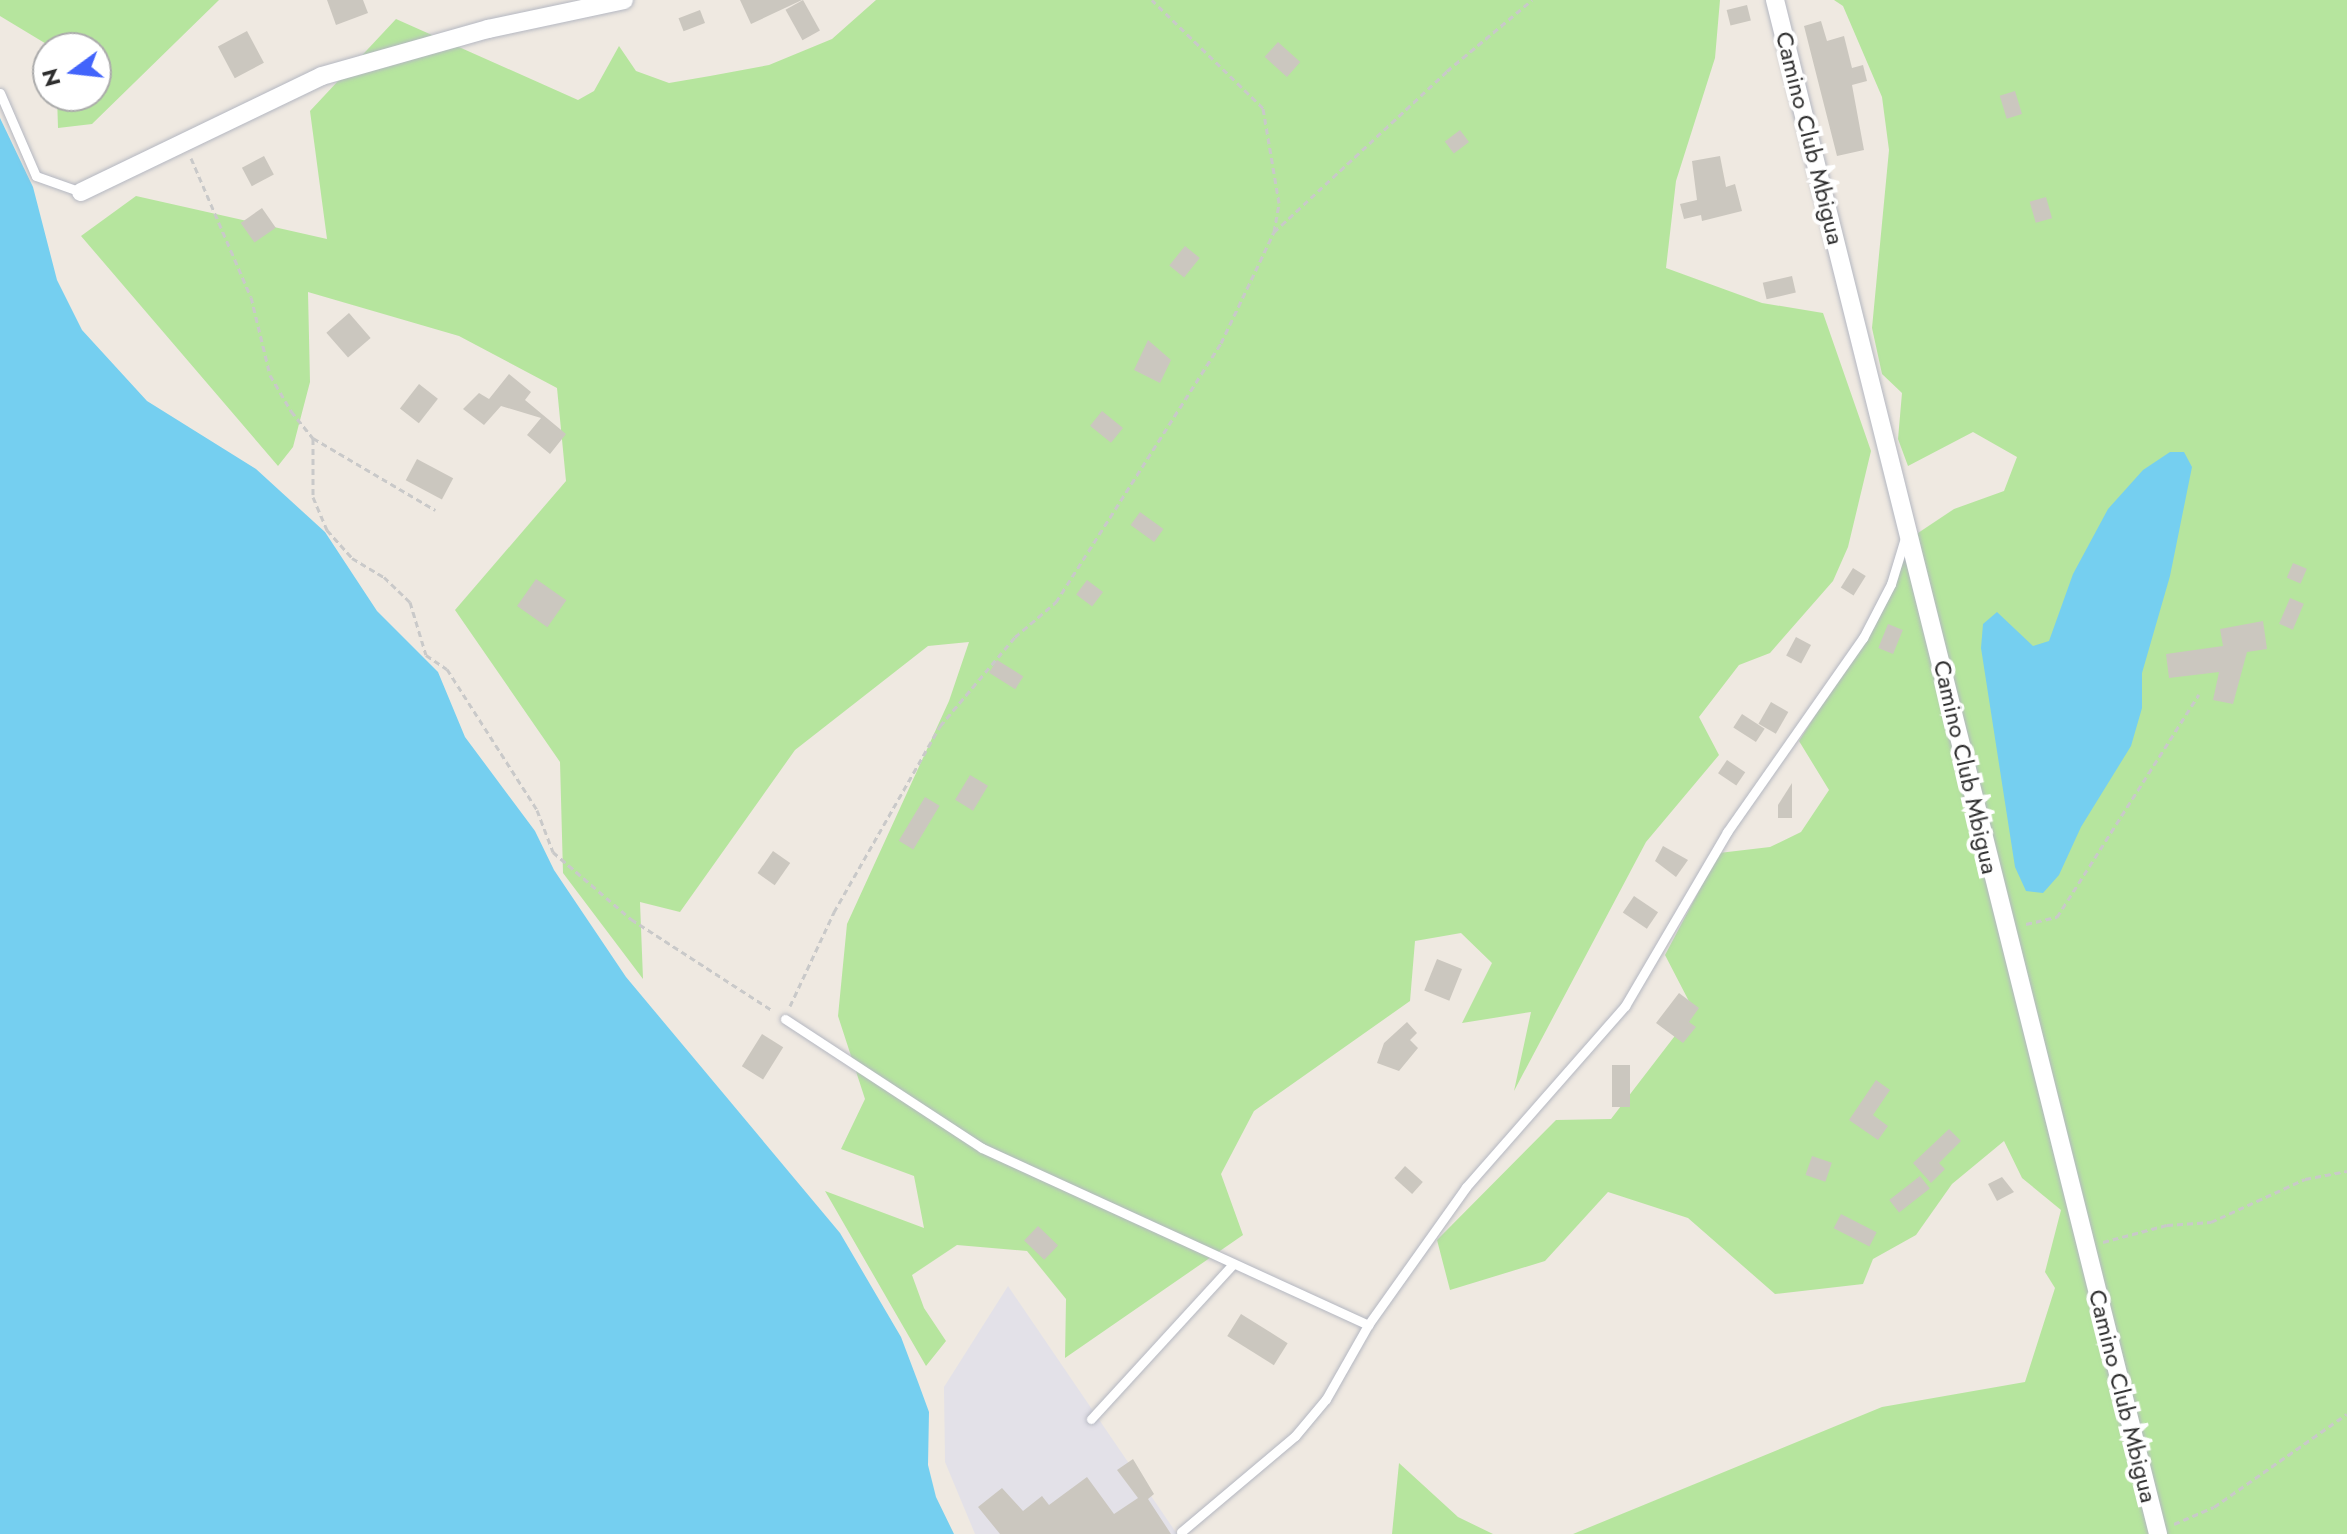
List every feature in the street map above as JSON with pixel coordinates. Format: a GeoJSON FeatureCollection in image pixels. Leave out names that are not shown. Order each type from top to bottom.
{"type":"FeatureCollection","features":[{"type":"Feature","properties":{"kind":"street"},"geometry":{"type":"LineString","coordinates":[[81,192],[183,139],[322,76],[389,54],[624,0]]}},
{"type":"Feature","properties":{"kind":"street","name":"Camino Club Mbigua"},"geometry":{"type":"LineString","coordinates":[[1775,0],[2158,1533]]}},
{"type":"Feature","properties":{"kind":"lane"},"geometry":{"type":"LineString","coordinates":[[0,93],[36,176],[81,192]]}},
{"type":"Feature","properties":{"kind":"lane"},"geometry":{"type":"LineString","coordinates":[[1181,1532],[1295,1436],[1326,1399],[1368,1325],[1466,1187],[1625,1006],[1727,832],[1863,638],[1891,584],[1909,527]]}},
{"type":"Feature","properties":{"kind":"lane"},"geometry":{"type":"LineString","coordinates":[[785,1019],[982,1148],[1368,1325]]}},
{"type":"Feature","properties":{"kind":"lane"},"geometry":{"type":"LineString","coordinates":[[1091,1419],[1232,1265]]}},
{"type":"Feature","properties":{"kind":"path"},"geometry":{"type":"LineString","coordinates":[[313,438],[313,497],[327,530],[352,558],[384,577],[410,602],[426,655],[447,669],[537,810],[553,852],[631,919],[785,1019],[834,912],[940,726],[1015,637],[1056,602],[1221,343],[1274,232],[1279,203],[1263,108],[1152,0]]}},
{"type":"Feature","properties":{"kind":"path"},"geometry":{"type":"LineString","coordinates":[[1274,232],[1447,71],[1532,0]]}},
{"type":"Feature","properties":{"kind":"path"},"geometry":{"type":"LineString","coordinates":[[183,139],[251,297],[270,375],[313,438],[435,510]]}},
{"type":"Feature","properties":{"kind":"path"},"geometry":{"type":"LineString","coordinates":[[2005,929],[2057,917],[2199,694]]}},
{"type":"Feature","properties":{"kind":"path"},"geometry":{"type":"LineString","coordinates":[[2085,1247],[2167,1225],[2211,1222],[2305,1179],[2347,1171]]}},
{"type":"Feature","properties":{"kind":"path"},"geometry":{"type":"LineString","coordinates":[[2158,1533],[2214,1507],[2347,1414]]}},
{"type":"Feature","properties":{"kind":"shaded area"},"geometry":{"type":"Polygon","coordinates":[[[1008,1286],[1177,1534],[975,1534],[945,1462],[944,1387],[1008,1286]]]}},
{"type":"Feature","properties":{"kind":"green space"},"geometry":{"type":"Polygon","coordinates":[[[0,0],[219,0],[112,104],[112,32],[32,32],[32,35],[0,16],[0,0]]]}},
{"type":"Feature","properties":{"kind":"green space"},"geometry":{"type":"Polygon","coordinates":[[[876,0],[1720,0],[1715,58],[1676,181],[1666,268],[1762,303],[1823,313],[1871,451],[1848,547],[1833,581],[1770,653],[1739,665],[1699,717],[1719,755],[1646,842],[1514,1091],[1531,1012],[1462,1023],[1492,963],[1461,933],[1415,941],[1410,1001],[1254,1111],[1221,1174],[1243,1235],[1065,1358],[1066,1299],[1027,1251],[957,1245],[912,1275],[924,1308],[946,1341],[926,1366],[825,1191],[924,1228],[914,1176],[841,1149],[865,1099],[838,1016],[847,924],[949,701],[969,642],[928,646],[795,750],[680,912],[640,902],[643,979],[563,873],[560,762],[455,610],[566,481],[557,388],[459,336],[308,292],[310,382],[293,447],[278,466],[81,236],[136,196],[327,239],[310,111],[396,19],[578,100],[594,91],[619,46],[636,71],[669,83],[710,76],[769,65],[832,39],[876,0]]]}},
{"type":"Feature","properties":{"kind":"green space"},"geometry":{"type":"Polygon","coordinates":[[[1834,0],[2347,0],[2347,1534],[1573,1534],[1882,1407],[2025,1382],[2055,1288],[2045,1272],[2061,1210],[2022,1178],[2004,1141],[1952,1184],[1916,1235],[1873,1259],[1863,1284],[1775,1294],[1688,1218],[1608,1192],[1545,1261],[1450,1290],[1437,1240],[1556,1120],[1611,1119],[1694,1011],[1665,955],[1719,853],[1770,847],[1801,832],[1829,790],[1799,741],[1865,636],[1900,554],[1915,535],[1954,509],[2004,491],[2017,457],[1973,432],[1908,466],[1898,439],[1902,393],[1882,374],[1872,328],[1889,150],[1882,97],[1843,6],[1834,0]]]}},
{"type":"Feature","properties":{"kind":"green space"},"geometry":{"type":"Polygon","coordinates":[[[58,112],[104,112],[92,124],[58,128],[58,112]]]}},
{"type":"Feature","properties":{"kind":"green space"},"geometry":{"type":"Polygon","coordinates":[[[1399,1463],[1458,1517],[1493,1534],[1392,1534],[1399,1463]]]}},
{"type":"Feature","properties":{"kind":"water"},"geometry":{"type":"Polygon","coordinates":[[[0,118],[33,187],[57,280],[82,330],[147,401],[256,469],[325,532],[377,611],[438,672],[465,737],[535,831],[554,870],[626,977],[840,1233],[901,1337],[929,1412],[928,1465],[936,1497],[954,1534],[0,1534],[0,118]]]}},
{"type":"Feature","properties":{"kind":"water"},"geometry":{"type":"Polygon","coordinates":[[[2170,452],[2184,452],[2192,467],[2170,576],[2142,673],[2142,708],[2131,746],[2081,827],[2059,875],[2043,893],[2026,891],[2015,867],[1981,648],[1983,624],[1997,612],[2033,646],[2049,641],[2073,574],[2108,509],[2143,470],[2170,452]]]}},
{"type":"Feature","properties":{"kind":"building"},"geometry":{"type":"Polygon","coordinates":[[[327,0],[363,0],[368,13],[336,25],[327,0]]]}},
{"type":"Feature","properties":{"kind":"building"},"geometry":{"type":"Polygon","coordinates":[[[740,0],[802,0],[751,24],[740,0]]]}},
{"type":"Feature","properties":{"kind":"building"},"geometry":{"type":"Polygon","coordinates":[[[803,0],[820,31],[802,40],[786,10],[803,0]]]}},
{"type":"Feature","properties":{"kind":"building"},"geometry":{"type":"Polygon","coordinates":[[[1747,5],[1751,21],[1730,26],[1727,10],[1747,5]]]}},
{"type":"Feature","properties":{"kind":"building"},"geometry":{"type":"Polygon","coordinates":[[[700,10],[705,23],[684,31],[679,18],[700,10]]]}},
{"type":"Feature","properties":{"kind":"building"},"geometry":{"type":"Polygon","coordinates":[[[1821,21],[1827,41],[1844,36],[1852,68],[1863,65],[1867,81],[1852,85],[1864,150],[1837,156],[1804,26],[1821,21]]]}},
{"type":"Feature","properties":{"kind":"building"},"geometry":{"type":"Polygon","coordinates":[[[247,31],[264,63],[235,78],[218,46],[247,31]]]}},
{"type":"Feature","properties":{"kind":"building"},"geometry":{"type":"Polygon","coordinates":[[[1278,42],[1300,62],[1287,77],[1265,57],[1278,42]]]}},
{"type":"Feature","properties":{"kind":"building"},"geometry":{"type":"Polygon","coordinates":[[[2015,91],[2022,114],[2007,119],[2000,96],[2015,91]]]}},
{"type":"Feature","properties":{"kind":"building"},"geometry":{"type":"Polygon","coordinates":[[[1460,130],[1469,142],[1454,153],[1445,141],[1460,130]]]}},
{"type":"Feature","properties":{"kind":"building"},"geometry":{"type":"Polygon","coordinates":[[[264,156],[274,175],[252,186],[242,168],[264,156]]]}},
{"type":"Feature","properties":{"kind":"building"},"geometry":{"type":"Polygon","coordinates":[[[1720,156],[1726,187],[1735,184],[1742,211],[1702,221],[1701,215],[1684,219],[1680,204],[1697,200],[1692,161],[1720,156]]]}},
{"type":"Feature","properties":{"kind":"building"},"geometry":{"type":"Polygon","coordinates":[[[2046,197],[2052,218],[2036,223],[2030,202],[2046,197]]]}},
{"type":"Feature","properties":{"kind":"building"},"geometry":{"type":"Polygon","coordinates":[[[262,208],[276,228],[254,243],[241,223],[262,208]]]}},
{"type":"Feature","properties":{"kind":"building"},"geometry":{"type":"Polygon","coordinates":[[[1185,246],[1200,258],[1184,277],[1169,265],[1185,246]]]}},
{"type":"Feature","properties":{"kind":"building"},"geometry":{"type":"Polygon","coordinates":[[[1792,276],[1796,293],[1767,299],[1763,283],[1792,276]]]}},
{"type":"Feature","properties":{"kind":"building"},"geometry":{"type":"Polygon","coordinates":[[[349,313],[371,338],[348,358],[326,333],[349,313]]]}},
{"type":"Feature","properties":{"kind":"building"},"geometry":{"type":"Polygon","coordinates":[[[1148,340],[1171,360],[1160,383],[1134,370],[1148,340]]]}},
{"type":"Feature","properties":{"kind":"building"},"geometry":{"type":"Polygon","coordinates":[[[509,374],[531,392],[525,400],[566,434],[550,454],[527,435],[541,418],[501,406],[484,425],[463,409],[479,393],[489,399],[509,374]]]}},
{"type":"Feature","properties":{"kind":"building"},"geometry":{"type":"Polygon","coordinates":[[[419,384],[438,399],[419,423],[400,408],[419,384]]]}},
{"type":"Feature","properties":{"kind":"building"},"geometry":{"type":"Polygon","coordinates":[[[1102,411],[1123,428],[1111,443],[1090,426],[1102,411]]]}},
{"type":"Feature","properties":{"kind":"building"},"geometry":{"type":"Polygon","coordinates":[[[417,459],[453,478],[442,499],[406,480],[417,459]]]}},
{"type":"Feature","properties":{"kind":"building"},"geometry":{"type":"Polygon","coordinates":[[[1140,512],[1163,529],[1154,542],[1131,525],[1140,512]]]}},
{"type":"Feature","properties":{"kind":"building"},"geometry":{"type":"Polygon","coordinates":[[[2293,563],[2307,569],[2301,584],[2287,578],[2293,563]]]}},
{"type":"Feature","properties":{"kind":"building"},"geometry":{"type":"Polygon","coordinates":[[[1853,568],[1866,576],[1854,595],[1841,588],[1853,568]]]}},
{"type":"Feature","properties":{"kind":"building"},"geometry":{"type":"Polygon","coordinates":[[[536,579],[566,600],[547,627],[517,606],[536,579]]]}},
{"type":"Feature","properties":{"kind":"building"},"geometry":{"type":"Polygon","coordinates":[[[1087,580],[1103,592],[1092,606],[1076,594],[1087,580]]]}},
{"type":"Feature","properties":{"kind":"building"},"geometry":{"type":"Polygon","coordinates":[[[2290,598],[2304,604],[2293,630],[2279,624],[2290,598]]]}},
{"type":"Feature","properties":{"kind":"building"},"geometry":{"type":"Polygon","coordinates":[[[2263,621],[2267,649],[2247,652],[2233,704],[2213,700],[2219,672],[2169,678],[2166,654],[2223,646],[2220,629],[2263,621]]]}},
{"type":"Feature","properties":{"kind":"building"},"geometry":{"type":"Polygon","coordinates":[[[1888,624],[1903,630],[1893,654],[1878,648],[1888,624]]]}},
{"type":"Feature","properties":{"kind":"building"},"geometry":{"type":"Polygon","coordinates":[[[1796,637],[1811,645],[1801,664],[1786,656],[1796,637]]]}},
{"type":"Feature","properties":{"kind":"building"},"geometry":{"type":"Polygon","coordinates":[[[997,660],[1023,676],[1015,689],[989,673],[997,660]]]}},
{"type":"Feature","properties":{"kind":"building"},"geometry":{"type":"Polygon","coordinates":[[[1771,702],[1788,712],[1776,734],[1758,724],[1771,702]]]}},
{"type":"Feature","properties":{"kind":"building"},"geometry":{"type":"Polygon","coordinates":[[[1742,714],[1765,729],[1756,742],[1733,727],[1742,714]]]}},
{"type":"Feature","properties":{"kind":"building"},"geometry":{"type":"Polygon","coordinates":[[[1727,760],[1745,772],[1736,786],[1718,773],[1727,760]]]}},
{"type":"Feature","properties":{"kind":"building"},"geometry":{"type":"Polygon","coordinates":[[[970,775],[988,786],[973,811],[955,800],[970,775]]]}},
{"type":"Feature","properties":{"kind":"building"},"geometry":{"type":"Polygon","coordinates":[[[1792,783],[1792,818],[1778,818],[1778,805],[1792,783]]]}},
{"type":"Feature","properties":{"kind":"building"},"geometry":{"type":"Polygon","coordinates":[[[925,797],[940,806],[913,849],[899,841],[925,797]]]}},
{"type":"Feature","properties":{"kind":"building"},"geometry":{"type":"Polygon","coordinates":[[[1663,846],[1688,860],[1676,877],[1655,861],[1663,846]]]}},
{"type":"Feature","properties":{"kind":"building"},"geometry":{"type":"Polygon","coordinates":[[[773,851],[790,863],[775,885],[758,873],[773,851]]]}},
{"type":"Feature","properties":{"kind":"building"},"geometry":{"type":"Polygon","coordinates":[[[1634,896],[1658,912],[1647,929],[1623,913],[1634,896]]]}},
{"type":"Feature","properties":{"kind":"building"},"geometry":{"type":"Polygon","coordinates":[[[1437,959],[1462,969],[1449,1001],[1424,991],[1437,959]]]}},
{"type":"Feature","properties":{"kind":"building"},"geometry":{"type":"Polygon","coordinates":[[[1679,993],[1699,1008],[1689,1022],[1696,1027],[1683,1043],[1656,1023],[1679,993]]]}},
{"type":"Feature","properties":{"kind":"building"},"geometry":{"type":"Polygon","coordinates":[[[1407,1022],[1417,1033],[1410,1040],[1418,1048],[1399,1071],[1377,1063],[1384,1043],[1407,1022]]]}},
{"type":"Feature","properties":{"kind":"building"},"geometry":{"type":"Polygon","coordinates":[[[762,1034],[783,1047],[763,1079],[742,1066],[762,1034]]]}},
{"type":"Feature","properties":{"kind":"building"},"geometry":{"type":"Polygon","coordinates":[[[1612,1065],[1630,1065],[1630,1107],[1612,1107],[1612,1065]]]}},
{"type":"Feature","properties":{"kind":"building"},"geometry":{"type":"Polygon","coordinates":[[[1876,1080],[1890,1090],[1873,1115],[1888,1126],[1878,1140],[1849,1120],[1876,1080]]]}},
{"type":"Feature","properties":{"kind":"building"},"geometry":{"type":"Polygon","coordinates":[[[1949,1129],[1961,1141],[1939,1163],[1945,1169],[1931,1183],[1913,1163],[1949,1129]]]}},
{"type":"Feature","properties":{"kind":"building"},"geometry":{"type":"Polygon","coordinates":[[[1812,1156],[1832,1163],[1825,1182],[1805,1175],[1812,1156]]]}},
{"type":"Feature","properties":{"kind":"building"},"geometry":{"type":"Polygon","coordinates":[[[1405,1166],[1423,1182],[1412,1194],[1394,1178],[1405,1166]]]}},
{"type":"Feature","properties":{"kind":"building"},"geometry":{"type":"Polygon","coordinates":[[[1920,1176],[1930,1189],[1899,1213],[1889,1200],[1920,1176]]]}},
{"type":"Feature","properties":{"kind":"building"},"geometry":{"type":"Polygon","coordinates":[[[2002,1177],[2014,1192],[1997,1201],[1988,1184],[2002,1177]]]}},
{"type":"Feature","properties":{"kind":"building"},"geometry":{"type":"Polygon","coordinates":[[[1841,1214],[1877,1232],[1869,1246],[1834,1228],[1841,1214]]]}},
{"type":"Feature","properties":{"kind":"building"},"geometry":{"type":"Polygon","coordinates":[[[1038,1226],[1058,1245],[1044,1260],[1024,1240],[1038,1226]]]}},
{"type":"Feature","properties":{"kind":"building"},"geometry":{"type":"Polygon","coordinates":[[[1241,1314],[1288,1343],[1274,1365],[1227,1336],[1241,1314]]]}},
{"type":"Feature","properties":{"kind":"building"},"geometry":{"type":"Polygon","coordinates":[[[1133,1459],[1154,1494],[1148,1499],[1171,1534],[1000,1534],[978,1507],[1002,1488],[1023,1511],[1042,1496],[1049,1505],[1087,1477],[1114,1514],[1138,1498],[1117,1470],[1133,1459]]]}}]}
